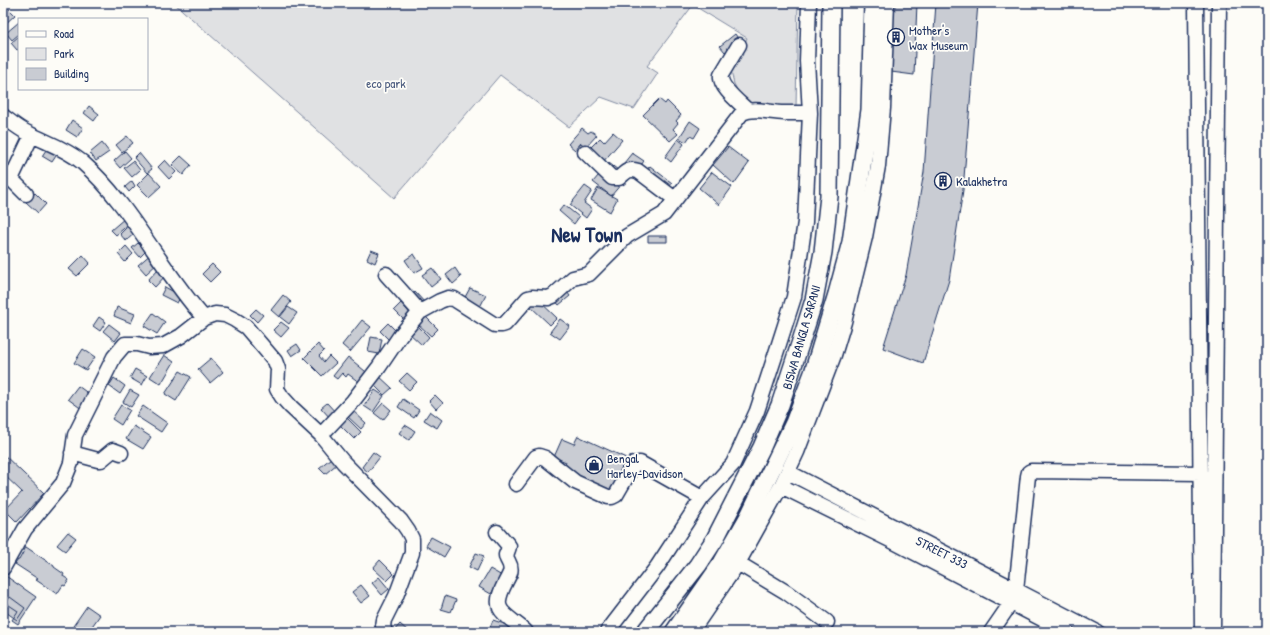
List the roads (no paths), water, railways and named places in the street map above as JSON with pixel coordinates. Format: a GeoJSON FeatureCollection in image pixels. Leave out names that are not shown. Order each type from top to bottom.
{"type":"FeatureCollection","features":[{"type":"Feature","properties":{"kind":"main road","name":"BISWA BANGLA SARANI"},"geometry":{"type":"LineString","coordinates":[[645,632],[698,565],[715,539],[734,503],[762,447],[780,405],[814,300],[823,252],[829,196],[831,3]]}},
{"type":"Feature","properties":{"kind":"main road","name":"BISWA BANGLA SARANI"},"geometry":{"type":"LineString","coordinates":[[674,632],[722,563],[749,516],[794,423],[813,373],[851,242],[870,110],[873,3]]}},
{"type":"Feature","properties":{"kind":"street"},"geometry":{"type":"LineString","coordinates":[[607,632],[656,567],[702,498],[733,464],[757,411],[794,297],[805,222],[810,113],[807,61],[809,3]]}},
{"type":"Feature","properties":{"kind":"street"},"geometry":{"type":"LineString","coordinates":[[691,632],[738,563],[781,486],[797,452],[834,355],[866,237],[878,166],[883,108],[887,3]]}},
{"type":"Feature","properties":{"kind":"street"},"geometry":{"type":"LineString","coordinates":[[1196,3],[1202,632]]}},
{"type":"Feature","properties":{"kind":"street"},"geometry":{"type":"LineString","coordinates":[[1213,632],[1219,3]]}},
{"type":"Feature","properties":{"kind":"street"},"geometry":{"type":"LineString","coordinates":[[739,45],[721,74],[720,79],[725,88],[747,110]]}},
{"type":"Feature","properties":{"kind":"street"},"geometry":{"type":"LineString","coordinates":[[321,435],[353,401],[400,336],[420,312],[448,298],[454,299],[495,325],[505,324],[528,298],[548,298],[553,296],[573,278],[589,274],[627,236],[664,214],[742,113],[747,110],[758,110],[784,113],[810,113]]}},
{"type":"Feature","properties":{"kind":"street"},"geometry":{"type":"LineString","coordinates":[[3,116],[32,135],[59,146],[70,153],[112,193],[138,227],[184,293],[204,318]]}},
{"type":"Feature","properties":{"kind":"street"},"geometry":{"type":"LineString","coordinates":[[26,194],[11,179],[32,135]]}},
{"type":"Feature","properties":{"kind":"street"},"geometry":{"type":"LineString","coordinates":[[585,152],[612,178],[619,178],[629,170],[638,171],[675,199]]}},
{"type":"Feature","properties":{"kind":"street"},"geometry":{"type":"LineString","coordinates":[[386,274],[420,312]]}},
{"type":"Feature","properties":{"kind":"street"},"geometry":{"type":"LineString","coordinates":[[3,568],[25,529],[63,483],[72,463],[75,435],[114,357],[125,344],[137,344],[149,347],[163,346],[181,336],[204,318],[215,314],[225,315],[246,327],[275,361],[278,369],[277,389],[282,397],[321,435],[343,462],[401,521],[412,539],[412,554],[396,596],[384,620],[383,626],[385,632]]}},
{"type":"Feature","properties":{"kind":"street"},"geometry":{"type":"LineString","coordinates":[[72,453],[98,460],[101,460],[113,450],[121,453]]}},
{"type":"Feature","properties":{"kind":"street"},"geometry":{"type":"LineString","coordinates":[[516,484],[536,457],[539,456],[545,458],[574,482],[608,497],[612,497],[616,495],[634,464],[640,462],[702,498]]}},
{"type":"Feature","properties":{"kind":"street","name":"STREET 333"},"geometry":{"type":"LineString","coordinates":[[788,472],[1014,597],[1067,632]]}},
{"type":"Feature","properties":{"kind":"street"},"geometry":{"type":"LineString","coordinates":[[991,632],[1014,597],[1029,472],[1201,474]]}},
{"type":"Feature","properties":{"kind":"street","name":"STREET 333"},"geometry":{"type":"LineString","coordinates":[[781,486],[901,546],[1014,597],[1097,632]]}},
{"type":"Feature","properties":{"kind":"street"},"geometry":{"type":"LineString","coordinates":[[496,532],[509,546],[506,556],[511,567],[500,595],[499,607],[526,632]]}},
{"type":"Feature","properties":{"kind":"street"},"geometry":{"type":"LineString","coordinates":[[738,563],[786,592],[826,622]]}},
{"type":"Feature","properties":{"kind":"place","name":"Mother's Wax Museum"},"geometry":{"type":"Point","coordinates":[896,37]}},
{"type":"Feature","properties":{"kind":"place","name":"Kalakhetra"},"geometry":{"type":"Point","coordinates":[943,181]}},
{"type":"Feature","properties":{"kind":"place","name":"Bengal Harley-Davidson"},"geometry":{"type":"Point","coordinates":[594,465]}},
{"type":"Feature","properties":{"kind":"district","name":"New Town"},"geometry":{"type":"Point","coordinates":[587,234]}},
{"type":"Feature","properties":{"kind":"park label","name":"eco park"},"geometry":{"type":"Point","coordinates":[386,83]}}]}
